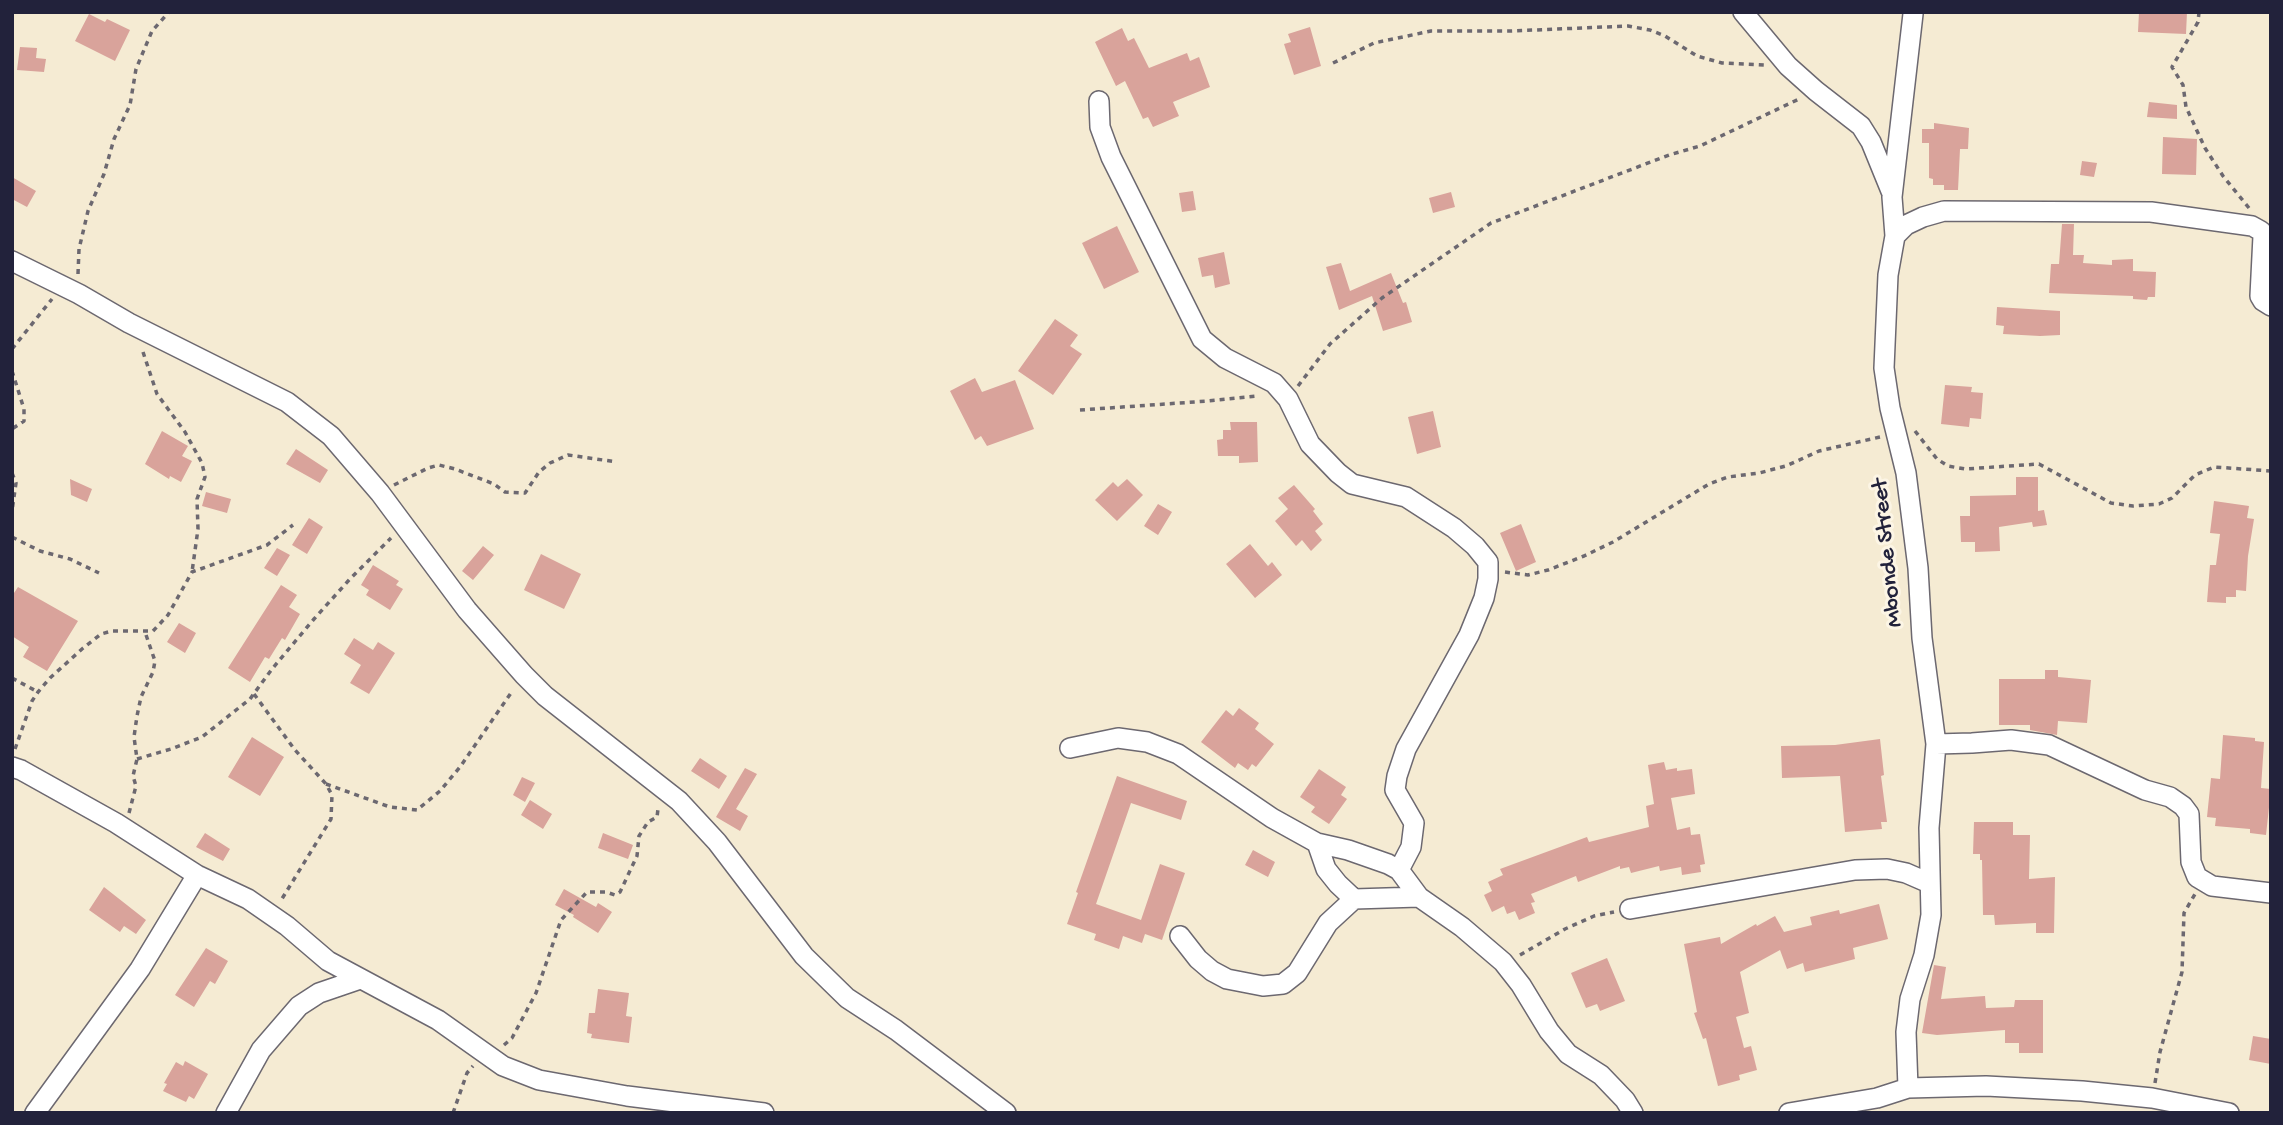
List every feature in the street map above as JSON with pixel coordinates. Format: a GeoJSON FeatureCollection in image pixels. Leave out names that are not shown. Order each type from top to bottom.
{"type":"FeatureCollection","features":[{"type":"Feature","properties":{"kind":"street"},"geometry":{"type":"LineString","coordinates":[[1743,12],[1788,66],[1861,126],[1880,162],[1892,197]]}},
{"type":"Feature","properties":{"kind":"street","name":"Mbonde Street"},"geometry":{"type":"LineString","coordinates":[[1908,1088],[1906,1032],[1910,999],[1924,955],[1931,915],[1929,828],[1936,744],[1922,638],[1918,568],[1906,472],[1890,408],[1884,369],[1888,275],[1895,236],[1892,197],[1913,14]]}},
{"type":"Feature","properties":{"kind":"street"},"geometry":{"type":"LineString","coordinates":[[1099,100],[1100,127],[1111,157],[1202,339],[1225,358],[1274,383],[1284,394],[1310,444],[1352,484],[1406,497],[1454,528],[1475,545],[1488,562],[1488,579],[1469,635],[1406,749],[1397,776],[1395,790],[1414,823],[1411,847],[1399,870]]}},
{"type":"Feature","properties":{"kind":"street"},"geometry":{"type":"LineString","coordinates":[[1895,236],[1906,225],[1923,216],[1944,211],[2151,212],[2220,220],[2261,230],[2264,242],[2260,296],[2271,306]]}},
{"type":"Feature","properties":{"kind":"street"},"geometry":{"type":"LineString","coordinates":[[12,261],[287,402],[331,436],[403,522],[467,610],[524,675],[545,696],[679,801],[717,842],[804,956],[847,998],[896,1030],[1006,1113]]}},
{"type":"Feature","properties":{"kind":"street"},"geometry":{"type":"LineString","coordinates":[[1070,748],[1118,738],[1147,742],[1178,754],[1272,818],[1317,843],[1348,850],[1399,870],[1419,897],[1462,927],[1503,962],[1521,985],[1549,1031],[1568,1054],[1601,1074],[1633,1113]]}},
{"type":"Feature","properties":{"kind":"street"},"geometry":{"type":"LineString","coordinates":[[1936,744],[2011,740],[2049,745],[2145,790],[2178,801],[2189,814],[2193,869],[2197,877],[2212,886],[2271,893]]}},
{"type":"Feature","properties":{"kind":"street"},"geometry":{"type":"LineString","coordinates":[[12,767],[124,828],[197,875],[248,899],[328,961],[438,1020],[503,1066],[539,1080],[627,1096],[764,1113]]}},
{"type":"Feature","properties":{"kind":"street"},"geometry":{"type":"LineString","coordinates":[[1317,843],[1326,869],[1354,898],[1419,897]]}},
{"type":"Feature","properties":{"kind":"street"},"geometry":{"type":"LineString","coordinates":[[1630,909],[1855,870],[1887,869],[1906,873],[1929,883]]}},
{"type":"Feature","properties":{"kind":"street"},"geometry":{"type":"LineString","coordinates":[[35,1113],[140,969],[197,875]]}},
{"type":"Feature","properties":{"kind":"street"},"geometry":{"type":"LineString","coordinates":[[1180,936],[1198,959],[1227,979],[1263,986],[1283,984],[1297,973],[1328,923],[1354,898]]}},
{"type":"Feature","properties":{"kind":"street"},"geometry":{"type":"LineString","coordinates":[[226,1113],[261,1050],[299,1006],[319,993],[360,979]]}},
{"type":"Feature","properties":{"kind":"street"},"geometry":{"type":"LineString","coordinates":[[1789,1113],[1877,1098],[1908,1088],[1999,1087],[2152,1098],[2229,1113]]}},
{"type":"Feature","properties":{"kind":"path"},"geometry":{"type":"LineString","coordinates":[[12,349],[43,308],[71,291],[88,211],[104,174],[114,139],[126,117],[136,69],[152,31],[169,12]]}},
{"type":"Feature","properties":{"kind":"path"},"geometry":{"type":"LineString","coordinates":[[2199,12],[2198,22],[2173,64],[2173,71],[2182,85],[2186,107],[2205,148],[2252,212],[2261,230]]}},
{"type":"Feature","properties":{"kind":"path"},"geometry":{"type":"LineString","coordinates":[[1333,62],[1374,43],[1431,31],[1511,32],[1628,26],[1650,30],[1697,56],[1722,63],[1788,66]]}},
{"type":"Feature","properties":{"kind":"path"},"geometry":{"type":"LineString","coordinates":[[1080,410],[1284,394],[1330,344],[1382,298],[1491,223],[1668,155],[1700,146],[1816,91]]}},
{"type":"Feature","properties":{"kind":"path"},"geometry":{"type":"LineString","coordinates":[[12,754],[32,701],[50,677],[101,635],[125,630],[153,631],[161,624],[192,572],[198,529],[197,499],[205,477],[202,463],[185,432],[157,394],[145,356],[129,323]]}},
{"type":"Feature","properties":{"kind":"path"},"geometry":{"type":"LineString","coordinates":[[12,371],[24,409],[24,421],[12,429]]}},
{"type":"Feature","properties":{"kind":"path"},"geometry":{"type":"LineString","coordinates":[[1890,408],[1920,435],[1937,459],[1948,466],[1965,469],[2039,464],[2111,503],[2133,506],[2159,504],[2172,498],[2195,474],[2214,467],[2271,471]]}},
{"type":"Feature","properties":{"kind":"path"},"geometry":{"type":"LineString","coordinates":[[1488,562],[1500,571],[1510,573],[1528,575],[1548,570],[1613,542],[1709,484],[1728,477],[1786,466],[1819,451],[1897,433]]}},
{"type":"Feature","properties":{"kind":"path"},"geometry":{"type":"LineString","coordinates":[[375,487],[399,484],[439,465],[494,484],[505,492],[524,493],[550,463],[568,455],[617,462]]}},
{"type":"Feature","properties":{"kind":"path"},"geometry":{"type":"LineString","coordinates":[[12,473],[16,483],[12,511]]}},
{"type":"Feature","properties":{"kind":"path"},"geometry":{"type":"LineString","coordinates":[[137,759],[171,750],[202,737],[254,694],[306,629],[403,522]]}},
{"type":"Feature","properties":{"kind":"path"},"geometry":{"type":"LineString","coordinates":[[192,572],[267,545],[293,525]]}},
{"type":"Feature","properties":{"kind":"path"},"geometry":{"type":"LineString","coordinates":[[12,537],[40,551],[70,559],[99,573]]}},
{"type":"Feature","properties":{"kind":"path"},"geometry":{"type":"LineString","coordinates":[[124,828],[136,786],[133,776],[137,759],[134,737],[137,716],[141,697],[153,672],[155,661],[145,632]]}},
{"type":"Feature","properties":{"kind":"path"},"geometry":{"type":"LineString","coordinates":[[326,784],[390,807],[417,810],[440,791],[460,767],[524,675]]}},
{"type":"Feature","properties":{"kind":"path"},"geometry":{"type":"LineString","coordinates":[[12,678],[38,692]]}},
{"type":"Feature","properties":{"kind":"path"},"geometry":{"type":"LineString","coordinates":[[254,694],[332,795],[331,819],[272,915]]}},
{"type":"Feature","properties":{"kind":"path"},"geometry":{"type":"LineString","coordinates":[[453,1113],[467,1073],[484,1054],[506,1044],[516,1030],[536,993],[561,920],[587,892],[615,895],[620,892],[637,856],[639,836],[648,822],[659,813],[657,783]]}},
{"type":"Feature","properties":{"kind":"path"},"geometry":{"type":"LineString","coordinates":[[2152,1098],[2160,1052],[2182,972],[2184,913],[2191,898],[2202,889],[2212,886]]}},
{"type":"Feature","properties":{"kind":"path"},"geometry":{"type":"LineString","coordinates":[[1503,962],[1594,916],[1630,909]]}},
{"type":"Feature","properties":{"kind":"building"},"geometry":{"type":"Polygon","coordinates":[[[2139,12],[2187,12],[2186,34],[2138,32],[2139,12]]]}},
{"type":"Feature","properties":{"kind":"building"},"geometry":{"type":"Polygon","coordinates":[[[89,14],[130,30],[115,61],[75,41],[89,14]]]}},
{"type":"Feature","properties":{"kind":"building"},"geometry":{"type":"Polygon","coordinates":[[[1310,27],[1321,66],[1294,75],[1284,44],[1291,42],[1288,34],[1310,27]]]}},
{"type":"Feature","properties":{"kind":"building"},"geometry":{"type":"Polygon","coordinates":[[[1122,28],[1128,41],[1134,38],[1149,68],[1187,53],[1190,61],[1199,57],[1210,87],[1173,102],[1179,116],[1153,127],[1148,117],[1143,119],[1125,81],[1116,86],[1095,42],[1122,28]]]}},
{"type":"Feature","properties":{"kind":"building"},"geometry":{"type":"Polygon","coordinates":[[[20,47],[37,48],[36,58],[46,59],[44,72],[17,70],[20,47]]]}},
{"type":"Feature","properties":{"kind":"building"},"geometry":{"type":"Polygon","coordinates":[[[2149,102],[2177,105],[2177,119],[2147,117],[2149,102]]]}},
{"type":"Feature","properties":{"kind":"building"},"geometry":{"type":"Polygon","coordinates":[[[1934,123],[1969,128],[1968,149],[1960,149],[1958,190],[1944,190],[1944,185],[1933,185],[1933,179],[1929,178],[1929,143],[1922,143],[1922,129],[1934,129],[1934,123]]]}},
{"type":"Feature","properties":{"kind":"building"},"geometry":{"type":"Polygon","coordinates":[[[2163,137],[2197,139],[2196,175],[2162,174],[2163,137]]]}},
{"type":"Feature","properties":{"kind":"building"},"geometry":{"type":"Polygon","coordinates":[[[2082,161],[2097,163],[2094,177],[2080,175],[2082,161]]]}},
{"type":"Feature","properties":{"kind":"building"},"geometry":{"type":"Polygon","coordinates":[[[12,177],[36,191],[27,207],[12,199],[12,177]]]}},
{"type":"Feature","properties":{"kind":"building"},"geometry":{"type":"Polygon","coordinates":[[[1193,191],[1196,210],[1182,212],[1179,193],[1193,191]]]}},
{"type":"Feature","properties":{"kind":"building"},"geometry":{"type":"Polygon","coordinates":[[[1451,192],[1455,207],[1433,213],[1429,198],[1451,192]]]}},
{"type":"Feature","properties":{"kind":"building"},"geometry":{"type":"Polygon","coordinates":[[[2062,224],[2074,224],[2073,255],[2084,255],[2083,263],[2112,265],[2112,260],[2133,259],[2133,271],[2156,272],[2155,297],[2148,297],[2147,300],[2133,299],[2133,296],[2049,293],[2051,264],[2059,264],[2062,224]]]}},
{"type":"Feature","properties":{"kind":"building"},"geometry":{"type":"Polygon","coordinates":[[[1117,226],[1139,272],[1104,289],[1082,243],[1117,226]]]}},
{"type":"Feature","properties":{"kind":"building"},"geometry":{"type":"Polygon","coordinates":[[[1224,252],[1230,284],[1215,288],[1213,275],[1202,277],[1198,258],[1224,252]]]}},
{"type":"Feature","properties":{"kind":"building"},"geometry":{"type":"Polygon","coordinates":[[[1341,263],[1350,291],[1391,273],[1403,303],[1406,302],[1412,322],[1383,331],[1372,296],[1339,310],[1326,267],[1341,263]]]}},
{"type":"Feature","properties":{"kind":"building"},"geometry":{"type":"Polygon","coordinates":[[[1997,307],[2060,311],[2060,335],[2003,334],[2004,326],[1996,325],[1997,307]]]}},
{"type":"Feature","properties":{"kind":"building"},"geometry":{"type":"Polygon","coordinates":[[[1055,319],[1078,335],[1070,346],[1082,354],[1053,395],[1018,371],[1055,319]]]}},
{"type":"Feature","properties":{"kind":"building"},"geometry":{"type":"Polygon","coordinates":[[[975,378],[982,392],[1015,380],[1034,429],[987,446],[981,436],[975,440],[950,391],[975,378]]]}},
{"type":"Feature","properties":{"kind":"building"},"geometry":{"type":"Polygon","coordinates":[[[1945,385],[1972,387],[1971,392],[1983,393],[1981,419],[1970,418],[1969,427],[1941,424],[1945,385]]]}},
{"type":"Feature","properties":{"kind":"building"},"geometry":{"type":"Polygon","coordinates":[[[1433,411],[1441,447],[1417,454],[1408,417],[1433,411]]]}},
{"type":"Feature","properties":{"kind":"building"},"geometry":{"type":"Polygon","coordinates":[[[1230,422],[1257,422],[1258,462],[1239,463],[1239,456],[1218,456],[1217,440],[1223,439],[1223,430],[1231,430],[1230,422]]]}},
{"type":"Feature","properties":{"kind":"building"},"geometry":{"type":"Polygon","coordinates":[[[162,431],[188,446],[182,456],[192,461],[181,482],[170,476],[169,479],[145,464],[162,431]]]}},
{"type":"Feature","properties":{"kind":"building"},"geometry":{"type":"Polygon","coordinates":[[[296,449],[328,470],[320,483],[286,464],[296,449]]]}},
{"type":"Feature","properties":{"kind":"building"},"geometry":{"type":"Polygon","coordinates":[[[2016,477],[2038,477],[2038,511],[2044,510],[2047,525],[2033,527],[2032,522],[1999,527],[2000,551],[1975,552],[1975,542],[1961,542],[1960,516],[1970,516],[1970,496],[2016,495],[2016,477]]]}},
{"type":"Feature","properties":{"kind":"building"},"geometry":{"type":"Polygon","coordinates":[[[70,479],[92,489],[87,502],[71,495],[70,479]]]}},
{"type":"Feature","properties":{"kind":"building"},"geometry":{"type":"Polygon","coordinates":[[[1127,479],[1143,495],[1117,521],[1095,500],[1113,482],[1118,487],[1127,479]]]}},
{"type":"Feature","properties":{"kind":"building"},"geometry":{"type":"Polygon","coordinates":[[[1294,485],[1315,509],[1313,511],[1323,524],[1315,531],[1322,540],[1311,551],[1302,540],[1296,546],[1275,521],[1288,509],[1278,498],[1294,485]]]}},
{"type":"Feature","properties":{"kind":"building"},"geometry":{"type":"Polygon","coordinates":[[[206,492],[231,499],[227,513],[202,506],[206,492]]]}},
{"type":"Feature","properties":{"kind":"building"},"geometry":{"type":"Polygon","coordinates":[[[2214,501],[2249,506],[2247,518],[2254,519],[2246,591],[2236,590],[2236,597],[2226,597],[2226,603],[2207,602],[2210,565],[2216,565],[2220,534],[2210,533],[2214,501]]]}},
{"type":"Feature","properties":{"kind":"building"},"geometry":{"type":"Polygon","coordinates":[[[1158,504],[1172,512],[1158,535],[1144,526],[1158,504]]]}},
{"type":"Feature","properties":{"kind":"building"},"geometry":{"type":"Polygon","coordinates":[[[309,518],[323,527],[307,554],[292,545],[309,518]]]}},
{"type":"Feature","properties":{"kind":"building"},"geometry":{"type":"Polygon","coordinates":[[[1521,524],[1536,562],[1516,571],[1500,533],[1521,524]]]}},
{"type":"Feature","properties":{"kind":"building"},"geometry":{"type":"Polygon","coordinates":[[[1250,544],[1268,566],[1272,562],[1282,575],[1255,598],[1226,564],[1250,544]]]}},
{"type":"Feature","properties":{"kind":"building"},"geometry":{"type":"Polygon","coordinates":[[[483,546],[494,555],[473,580],[462,571],[483,546]]]}},
{"type":"Feature","properties":{"kind":"building"},"geometry":{"type":"Polygon","coordinates":[[[277,548],[290,555],[277,576],[264,568],[277,548]]]}},
{"type":"Feature","properties":{"kind":"building"},"geometry":{"type":"Polygon","coordinates":[[[541,554],[581,574],[564,609],[524,590],[541,554]]]}},
{"type":"Feature","properties":{"kind":"building"},"geometry":{"type":"Polygon","coordinates":[[[373,565],[399,581],[396,585],[403,589],[390,610],[366,595],[369,590],[361,585],[373,565]]]}},
{"type":"Feature","properties":{"kind":"building"},"geometry":{"type":"Polygon","coordinates":[[[281,585],[297,595],[289,607],[300,614],[285,640],[282,638],[269,659],[265,657],[250,682],[228,668],[281,585]]]}},
{"type":"Feature","properties":{"kind":"building"},"geometry":{"type":"Polygon","coordinates":[[[18,587],[78,621],[47,671],[23,657],[29,647],[12,636],[12,596],[18,587]]]}},
{"type":"Feature","properties":{"kind":"building"},"geometry":{"type":"Polygon","coordinates":[[[179,623],[196,633],[185,653],[167,642],[179,623]]]}},
{"type":"Feature","properties":{"kind":"building"},"geometry":{"type":"Polygon","coordinates":[[[354,638],[373,650],[378,642],[395,653],[369,694],[350,683],[361,665],[344,654],[354,638]]]}},
{"type":"Feature","properties":{"kind":"building"},"geometry":{"type":"Polygon","coordinates":[[[2045,670],[2058,670],[2058,677],[2091,680],[2087,723],[2058,721],[2057,735],[2030,730],[2030,725],[1999,725],[1999,679],[2045,679],[2045,670]]]}},
{"type":"Feature","properties":{"kind":"building"},"geometry":{"type":"Polygon","coordinates":[[[1239,708],[1259,723],[1255,729],[1274,744],[1256,767],[1252,764],[1248,770],[1238,763],[1235,768],[1201,742],[1226,710],[1233,716],[1239,708]]]}},
{"type":"Feature","properties":{"kind":"building"},"geometry":{"type":"Polygon","coordinates":[[[2223,735],[2255,738],[2255,741],[2264,742],[2261,788],[2271,789],[2266,835],[2250,833],[2250,829],[2215,826],[2216,818],[2207,817],[2211,778],[2220,779],[2223,735]]]}},
{"type":"Feature","properties":{"kind":"building"},"geometry":{"type":"Polygon","coordinates":[[[252,737],[284,757],[260,796],[228,777],[252,737]]]}},
{"type":"Feature","properties":{"kind":"building"},"geometry":{"type":"Polygon","coordinates":[[[1880,739],[1884,775],[1881,776],[1887,822],[1881,822],[1882,829],[1845,832],[1840,776],[1782,778],[1781,746],[1835,745],[1880,739]]]}},
{"type":"Feature","properties":{"kind":"building"},"geometry":{"type":"Polygon","coordinates":[[[700,758],[727,776],[719,789],[691,771],[700,758]]]}},
{"type":"Feature","properties":{"kind":"building"},"geometry":{"type":"Polygon","coordinates":[[[1664,762],[1666,770],[1692,769],[1695,794],[1671,798],[1677,830],[1690,827],[1691,835],[1700,834],[1705,864],[1700,865],[1701,872],[1682,875],[1681,867],[1660,871],[1659,866],[1631,873],[1629,867],[1620,869],[1620,866],[1578,882],[1576,876],[1531,894],[1535,902],[1531,903],[1535,913],[1519,920],[1515,911],[1507,914],[1504,906],[1492,912],[1484,895],[1492,891],[1488,882],[1503,875],[1500,869],[1587,837],[1589,842],[1649,827],[1646,806],[1654,804],[1648,765],[1664,762]]]}},
{"type":"Feature","properties":{"kind":"building"},"geometry":{"type":"Polygon","coordinates":[[[745,768],[757,774],[736,809],[748,816],[740,831],[716,817],[745,768]]]}},
{"type":"Feature","properties":{"kind":"building"},"geometry":{"type":"Polygon","coordinates":[[[1319,769],[1346,787],[1341,795],[1347,799],[1329,824],[1311,812],[1315,807],[1300,797],[1319,769]]]}},
{"type":"Feature","properties":{"kind":"building"},"geometry":{"type":"Polygon","coordinates":[[[1117,776],[1187,801],[1181,820],[1131,803],[1096,904],[1141,920],[1160,864],[1185,873],[1162,940],[1145,934],[1142,943],[1123,936],[1119,949],[1094,940],[1096,934],[1067,924],[1117,776]]]}},
{"type":"Feature","properties":{"kind":"building"},"geometry":{"type":"Polygon","coordinates":[[[522,777],[535,783],[525,802],[513,795],[522,777]]]}},
{"type":"Feature","properties":{"kind":"building"},"geometry":{"type":"Polygon","coordinates":[[[530,800],[552,814],[543,829],[521,815],[530,800]]]}},
{"type":"Feature","properties":{"kind":"building"},"geometry":{"type":"Polygon","coordinates":[[[1974,822],[2013,822],[2013,835],[2030,835],[2029,879],[2055,877],[2054,933],[2036,933],[2036,923],[1995,925],[1994,915],[1983,915],[1982,860],[1980,854],[1973,854],[1974,822]]]}},
{"type":"Feature","properties":{"kind":"building"},"geometry":{"type":"Polygon","coordinates":[[[205,833],[230,849],[223,861],[196,847],[205,833]]]}},
{"type":"Feature","properties":{"kind":"building"},"geometry":{"type":"Polygon","coordinates":[[[603,833],[633,845],[628,859],[598,848],[603,833]]]}},
{"type":"Feature","properties":{"kind":"building"},"geometry":{"type":"Polygon","coordinates":[[[1253,850],[1275,862],[1268,877],[1245,865],[1253,850]]]}},
{"type":"Feature","properties":{"kind":"building"},"geometry":{"type":"Polygon","coordinates":[[[104,887],[146,920],[136,934],[124,926],[120,932],[89,910],[104,887]]]}},
{"type":"Feature","properties":{"kind":"building"},"geometry":{"type":"Polygon","coordinates":[[[564,889],[596,907],[598,903],[612,912],[598,933],[555,905],[564,889]]]}},
{"type":"Feature","properties":{"kind":"building"},"geometry":{"type":"Polygon","coordinates":[[[1879,904],[1888,939],[1853,948],[1855,959],[1805,972],[1803,963],[1787,969],[1780,950],[1740,972],[1749,1013],[1736,1017],[1744,1048],[1751,1046],[1757,1070],[1739,1075],[1740,1080],[1718,1086],[1706,1038],[1703,1039],[1694,1013],[1697,1012],[1684,944],[1720,937],[1721,944],[1775,916],[1784,932],[1812,925],[1810,917],[1839,910],[1840,914],[1879,904]]]}},
{"type":"Feature","properties":{"kind":"building"},"geometry":{"type":"Polygon","coordinates":[[[206,948],[228,961],[215,984],[210,981],[194,1007],[175,995],[206,948]]]}},
{"type":"Feature","properties":{"kind":"building"},"geometry":{"type":"Polygon","coordinates":[[[1607,958],[1625,1001],[1600,1011],[1597,1004],[1586,1008],[1571,973],[1607,958]]]}},
{"type":"Feature","properties":{"kind":"building"},"geometry":{"type":"Polygon","coordinates":[[[1934,965],[1946,967],[1941,999],[1985,996],[1986,1008],[2014,1007],[2015,1000],[2043,1000],[2043,1053],[2019,1053],[2019,1043],[2005,1043],[2005,1030],[1937,1035],[1922,1033],[1934,965]]]}},
{"type":"Feature","properties":{"kind":"building"},"geometry":{"type":"Polygon","coordinates":[[[598,989],[629,993],[626,1016],[632,1017],[629,1043],[591,1038],[592,1034],[587,1033],[589,1013],[595,1013],[598,989]]]}},
{"type":"Feature","properties":{"kind":"building"},"geometry":{"type":"Polygon","coordinates":[[[2253,1036],[2271,1039],[2271,1064],[2249,1060],[2253,1036]]]}},
{"type":"Feature","properties":{"kind":"building"},"geometry":{"type":"Polygon","coordinates":[[[185,1061],[208,1074],[194,1099],[189,1096],[186,1102],[163,1091],[167,1084],[164,1083],[176,1062],[183,1066],[185,1061]]]}}]}
